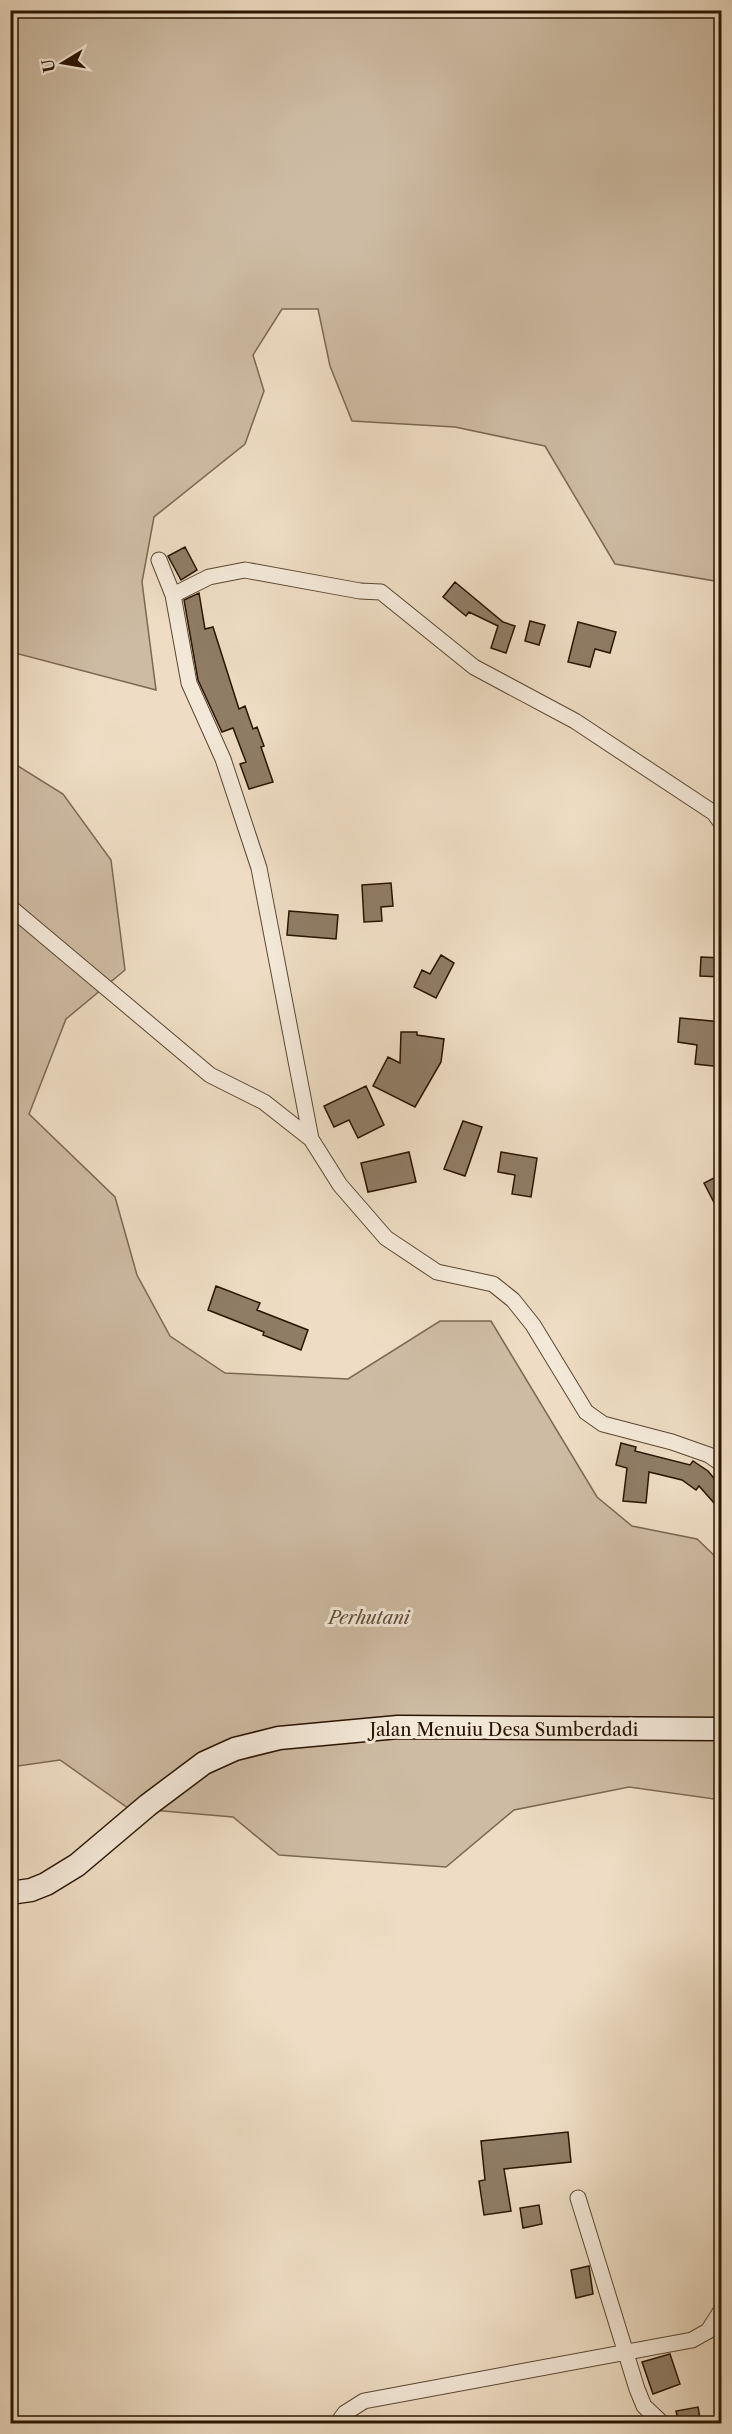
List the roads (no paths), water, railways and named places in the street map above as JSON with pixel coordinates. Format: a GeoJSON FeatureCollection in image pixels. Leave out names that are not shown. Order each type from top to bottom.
{"type":"FeatureCollection","features":[{"type":"Feature","properties":{"kind":"street"},"geometry":{"type":"LineString","coordinates":[[159,560],[173,595],[189,682],[223,759],[259,868],[311,1139]]}},
{"type":"Feature","properties":{"kind":"street"},"geometry":{"type":"LineString","coordinates":[[173,595],[209,577],[245,570],[360,591],[381,592],[474,667],[575,721],[714,813],[722,824]]}},
{"type":"Feature","properties":{"kind":"street"},"geometry":{"type":"LineString","coordinates":[[10,907],[210,1075],[264,1102],[311,1139],[340,1185],[387,1238],[437,1272],[493,1284],[513,1300],[533,1325],[586,1412],[603,1424],[700,1452],[722,1464]]}},
{"type":"Feature","properties":{"kind":"street","name":"Jalan Menuiu Desa Sumberdadi"},"geometry":{"type":"LineString","coordinates":[[10,1893],[31,1890],[46,1884],[77,1865],[148,1805],[204,1763],[235,1749],[279,1738],[398,1726],[722,1729]]}},
{"type":"Feature","properties":{"kind":"street"},"geometry":{"type":"LineString","coordinates":[[578,2198],[644,2406],[663,2424]]}},
{"type":"Feature","properties":{"kind":"street"},"geometry":{"type":"LineString","coordinates":[[338,2424],[345,2413],[364,2401],[692,2340],[708,2331],[722,2309]]}},
{"type":"Feature","properties":{"kind":"park label","name":"Perhutani"},"geometry":{"type":"Point","coordinates":[369,1618]}}]}
